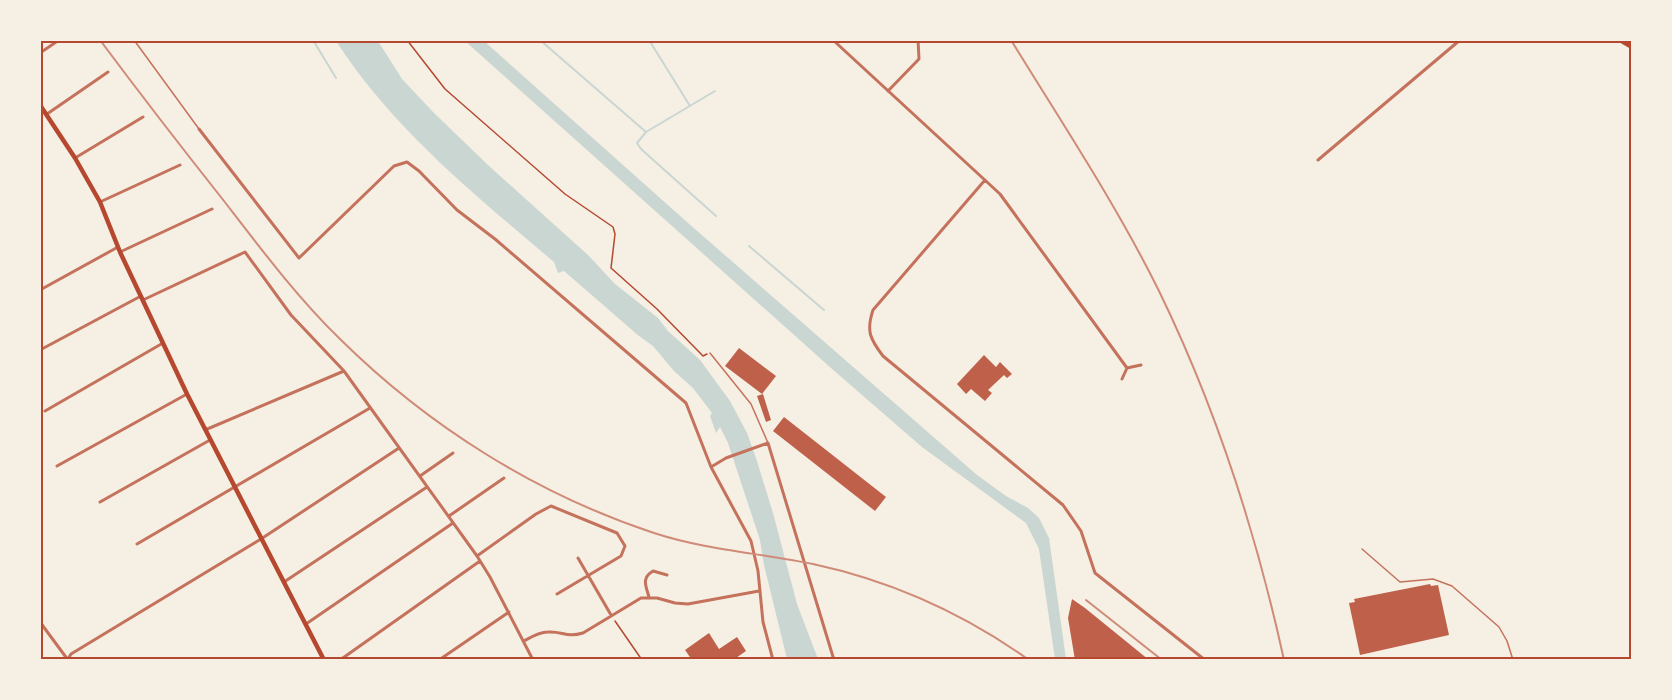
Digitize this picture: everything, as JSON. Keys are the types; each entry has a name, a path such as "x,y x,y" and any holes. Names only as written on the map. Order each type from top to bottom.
{"main road":[{"path":"1620,40 1632,47"},
{"path":"40,105 75,158 100,202 119,250 187,394 324,660"}],"street":[{"path":"40,53 59,40"},
{"path":"833,40 1000,194 1127,368"},
{"path":"888,91 919,59 918,40"},
{"path":"1318,160 1460,40"},
{"path":"47,114 108,72"},
{"path":"75,158 143,117"},
{"path":"199,129 300,258 394,166 407,162 457,210 495,239 686,403 711,467 748,534 757,564 763,622 773,660"},
{"path":"100,202 180,165"},
{"path":"985,180 873,310 869,323 871,340 883,356 1063,505 1081,531 1095,573 1205,660"},
{"path":"40,290 119,250 212,209"},
{"path":"40,350 142,298 245,252 291,315 344,371 477,556 533,660"},
{"path":"45,411 163,343"},
{"path":"1127,368 1141,365"},
{"path":"1122,379 1127,368"},
{"path":"205,430 344,371"},
{"path":"57,466 187,394"},
{"path":"137,544 370,408"},
{"path":"100,502 210,440"},
{"path":"711,467 726,458 768,443 834,660"},
{"path":"40,622 63,656 68,659 71,654 261,539 399,448"},
{"path":"420,476 453,453"},
{"path":"448,516 504,478"},
{"path":"284,582 427,487"},
{"path":"477,556 551,506 617,533 625,546 621,556 557,594"},
{"path":"305,625 453,523"},
{"path":"578,558 611,615"},
{"path":"340,660 480,561"},
{"path":"649,597 646,575 653,571 666,575"},
{"path":"524,641 541,633 551,632 573,636 583,633 641,598 649,597 688,604 759,591"},
{"path":"439,660 509,612"}],"lane":[{"path":"134,40 199,129"},
{"path":"710,353 751,404 768,443"},
{"path":"1362,549 1400,582 1438,579 1452,586 1493,620 1504,634 1513,660"}],"path":[{"path":"407,40 445,89 565,194 613,227 615,234 611,268 657,309 703,356 710,353"},
{"path":"611,615 642,660"}],"shaded area":[{"path":"336,41 378,41 402,79 434,113 589,256 615,284 658,318 668,331 700,360 730,401 747,433 773,513 797,604 818,659 787,659 760,540 728,443 720,427 716,433 710,416 712,413 693,388 674,371 653,346 564,271 558,273 554,262 465,186 409,132 358,73"},
{"path":"465,41 484,41 688,223 977,475 1006,496 1028,508 1039,518 1049,538 1066,659 1055,659 1039,549 1026,523 922,447"}],"building":[{"path":"739,348 776,376 762,394 725,366"},
{"path":"984,355 996,367 1000,362 1012,374 1007,378 1004,375 988,390 992,393 985,401 971,389 966,394 957,384"},
{"path":"763,394 771,420 766,422 757,396"},
{"path":"784,417 886,497 875,511 773,431"},
{"path":"1430,584 1431,586 1438,585 1449,635 1360,655 1349,603 1355,602 1354,599"},
{"path":"1072,599 1149,660 1075,660 1068,618"},
{"path":"709,633 719,649 737,637 746,651 733,660 692,660 685,650"}],"waterway":[{"path":"313,40 336,78"},
{"path":"540,40 646,132"},
{"path":"649,40 690,106"},
{"path":"715,91 646,132 637,143 716,216"},
{"path":"749,246 824,310"}],"railway":[{"path":"100,40 294,290 374,371 447,428 526,477 610,517 674,539 813,564 899,589 952,613 1029,660"},
{"path":"1011,40 1125,227 1180,335 1232,471 1261,565 1284,660"},
{"path":"1086,600 1162,660"}]}
